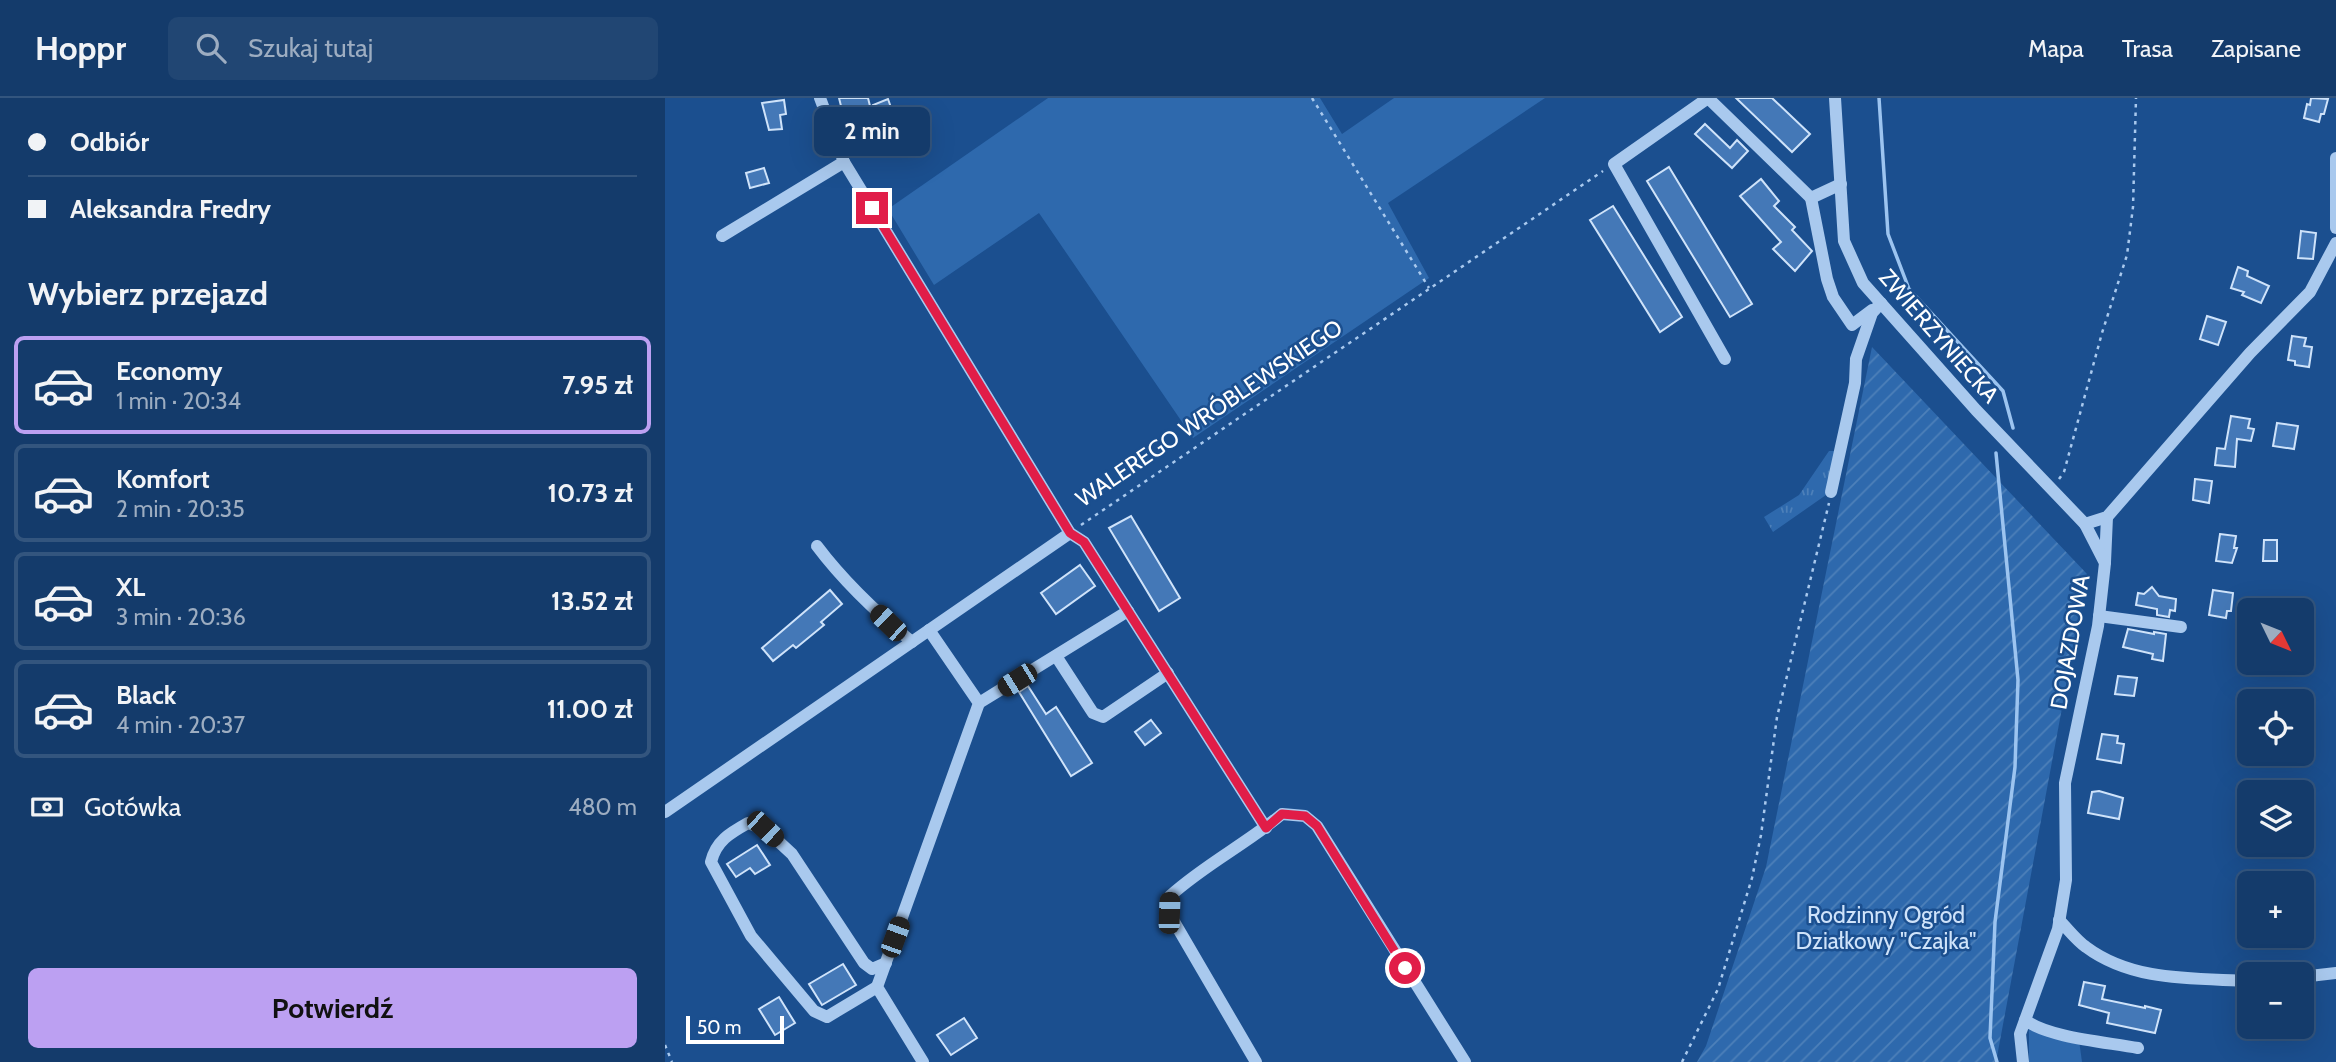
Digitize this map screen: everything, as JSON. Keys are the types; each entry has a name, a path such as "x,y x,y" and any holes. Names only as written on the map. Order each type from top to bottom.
{"street":[{"path":"820,98 844,162 1070,533 1084,542 1266,828"},
{"path":"1725,359 1614,164 1708,98 1811,198 1827,279 1833,297 1851,325 1881,303"},
{"name":"ZWIERZYNIECKA","path":"1835,98 1844,241 1863,284 1976,410 2085,524"},
{"path":"2336,158 2336,228"},
{"path":"722,236 844,162"},
{"path":"1811,198 1841,184"},
{"path":"2085,524 2107,517 2250,353 2310,292 2336,243"},
{"path":"1832,492 1854,383 1856,359 1873,313 1881,303"},
{"path":"2105,563 2107,517"},
{"name":"DOJAZDOWA","path":"2023,1062 2020,1034 2060,920 2066,880 2065,783 2099,616 2105,563 2085,524"},
{"name":"WALEREGO WRÓBLEWSKIEGO","path":"665,812 1070,533"},
{"path":"817,546 837,573 888,623 912,642"},
{"path":"886,963 872,969 864,962 792,854 765,829 748,822 729,834 715,848 711,862 751,936 814,1011 827,1017 877,987 886,963 979,703 1128,611"},
{"path":"2099,616 2181,627"},
{"path":"929,630 979,703"},
{"path":"1056,656 1093,713 1103,717 1168,673"},
{"path":"1256,1062 1184,942 1169,913 1170,896 1189,879 1266,828 1282,814 1305,816 1317,826 1465,1062"},
{"path":"2060,920 2083,945 2103,959 2126,969 2154,975 2237,980"},
{"path":"2314,976 2336,973"},
{"path":"877,987 923,1062"},
{"path":"2025,1020 2034,1027 2049,1031 2138,1048"}],"path":[{"path":"1313,98 1429,288"},
{"path":"2051,489 2064,472 2102,333 2127,255 2133,207 2136,98"},
{"name":"WALEREGO WRÓBLEWSKIEGO","path":"1070,533 1614,164"},
{"path":"1682,1062 1718,989 1752,878 1761,835 1777,716 1832,492"},
{"path":"665,1045 673,1062"}],"green space":[{"path":"1048,98 1320,98 1342,134 1394,98 1545,98 1388,203 1429,278 1193,438 1039,213 934,285 888,209"},
{"name":"Rodzinny Ogród Działkowy \"Czajka\"","path":"1872,347 2087,574 1996,1062 1697,1062 1706,1046 1766,867"},
{"path":"1829,451 1835,451 1826,495 1773,532 1764,517 1799,495"},
{"path":"2029,1030 2079,1040 2082,1062 2029,1062"}],"building":[{"path":"839,98 868,98 871,110 843,114"},
{"path":"1736,98 1772,98 1810,134 1792,152"},
{"path":"2311,98 2328,99 2319,122 2304,118"},
{"path":"888,99 895,119 879,124 873,105"},
{"path":"784,100 786,114 780,115 782,129 769,130 762,103"},
{"path":"1705,124 1730,148 1737,140 1748,151 1732,168 1695,134"},
{"path":"1669,167 1752,304 1730,317 1647,181"},
{"path":"764,168 769,183 750,188 746,173"},
{"path":"1761,179 1779,201 1774,206 1795,227 1792,230 1812,251 1795,271 1773,249 1781,242 1740,196"},
{"path":"1613,206 1682,317 1660,332 1590,220"},
{"path":"2301,231 2316,233 2313,259 2298,258"},
{"path":"2238,267 2248,271 2247,276 2269,286 2261,303 2242,295 2244,292 2231,288"},
{"path":"2207,316 2226,322 2218,345 2200,339"},
{"path":"2292,336 2306,338 2304,346 2312,347 2309,367 2295,365 2295,361 2288,360"},
{"path":"2231,416 2250,419 2248,428 2254,429 2251,441 2237,439 2235,467 2215,465 2217,448 2225,449"},
{"path":"2277,423 2298,426 2294,449 2273,446"},
{"path":"2195,479 2212,481 2209,503 2193,500"},
{"path":"1131,516 1180,598 1159,611 1109,528"},
{"path":"2220,534 2236,536 2234,548 2237,548 2232,563 2216,561"},
{"path":"2264,540 2277,540 2277,561 2263,561"},
{"path":"1080,565 1095,586 1056,614 1041,593"},
{"path":"2152,587 2159,596 2176,599 2175,611 2170,610 2169,617 2157,615 2157,609 2136,605 2138,593 2144,594"},
{"path":"830,590 842,604 821,622 824,625 796,648 793,645 773,661 762,648"},
{"path":"2213,590 2233,593 2231,611 2227,611 2226,618 2209,615"},
{"path":"2128,629 2166,634 2163,661 2152,659 2153,654 2123,647"},
{"path":"2118,676 2137,678 2134,696 2115,694"},
{"path":"1028,686 1046,714 1056,707 1092,763 1071,776 1019,692"},
{"path":"1151,720 1161,733 1145,745 1135,732"},
{"path":"2102,734 2118,736 2117,743 2124,744 2121,763 2097,759"},
{"path":"2099,791 2123,798 2119,819 2088,813 2092,792"},
{"path":"757,845 770,865 755,874 750,868 736,877 727,864"},
{"path":"843,964 856,985 822,1005 809,984"},
{"path":"2084,982 2105,986 2102,999 2161,1010 2155,1033 2107,1023 2109,1013 2079,1005"},
{"path":"779,997 795,1023 775,1035 759,1009"},
{"path":"964,1018 977,1038 951,1055 937,1035"}],"waterway":[{"path":"1879,98 1888,234 1909,289 2003,391 2013,428"},
{"path":"1996,453 2018,680 2015,767 1995,922 1990,1038 1997,1062"}],"route":[{"path":"872,208 1070,533 1084,542 1266,828 1282,814 1305,816 1317,826 1405,968"}]}
